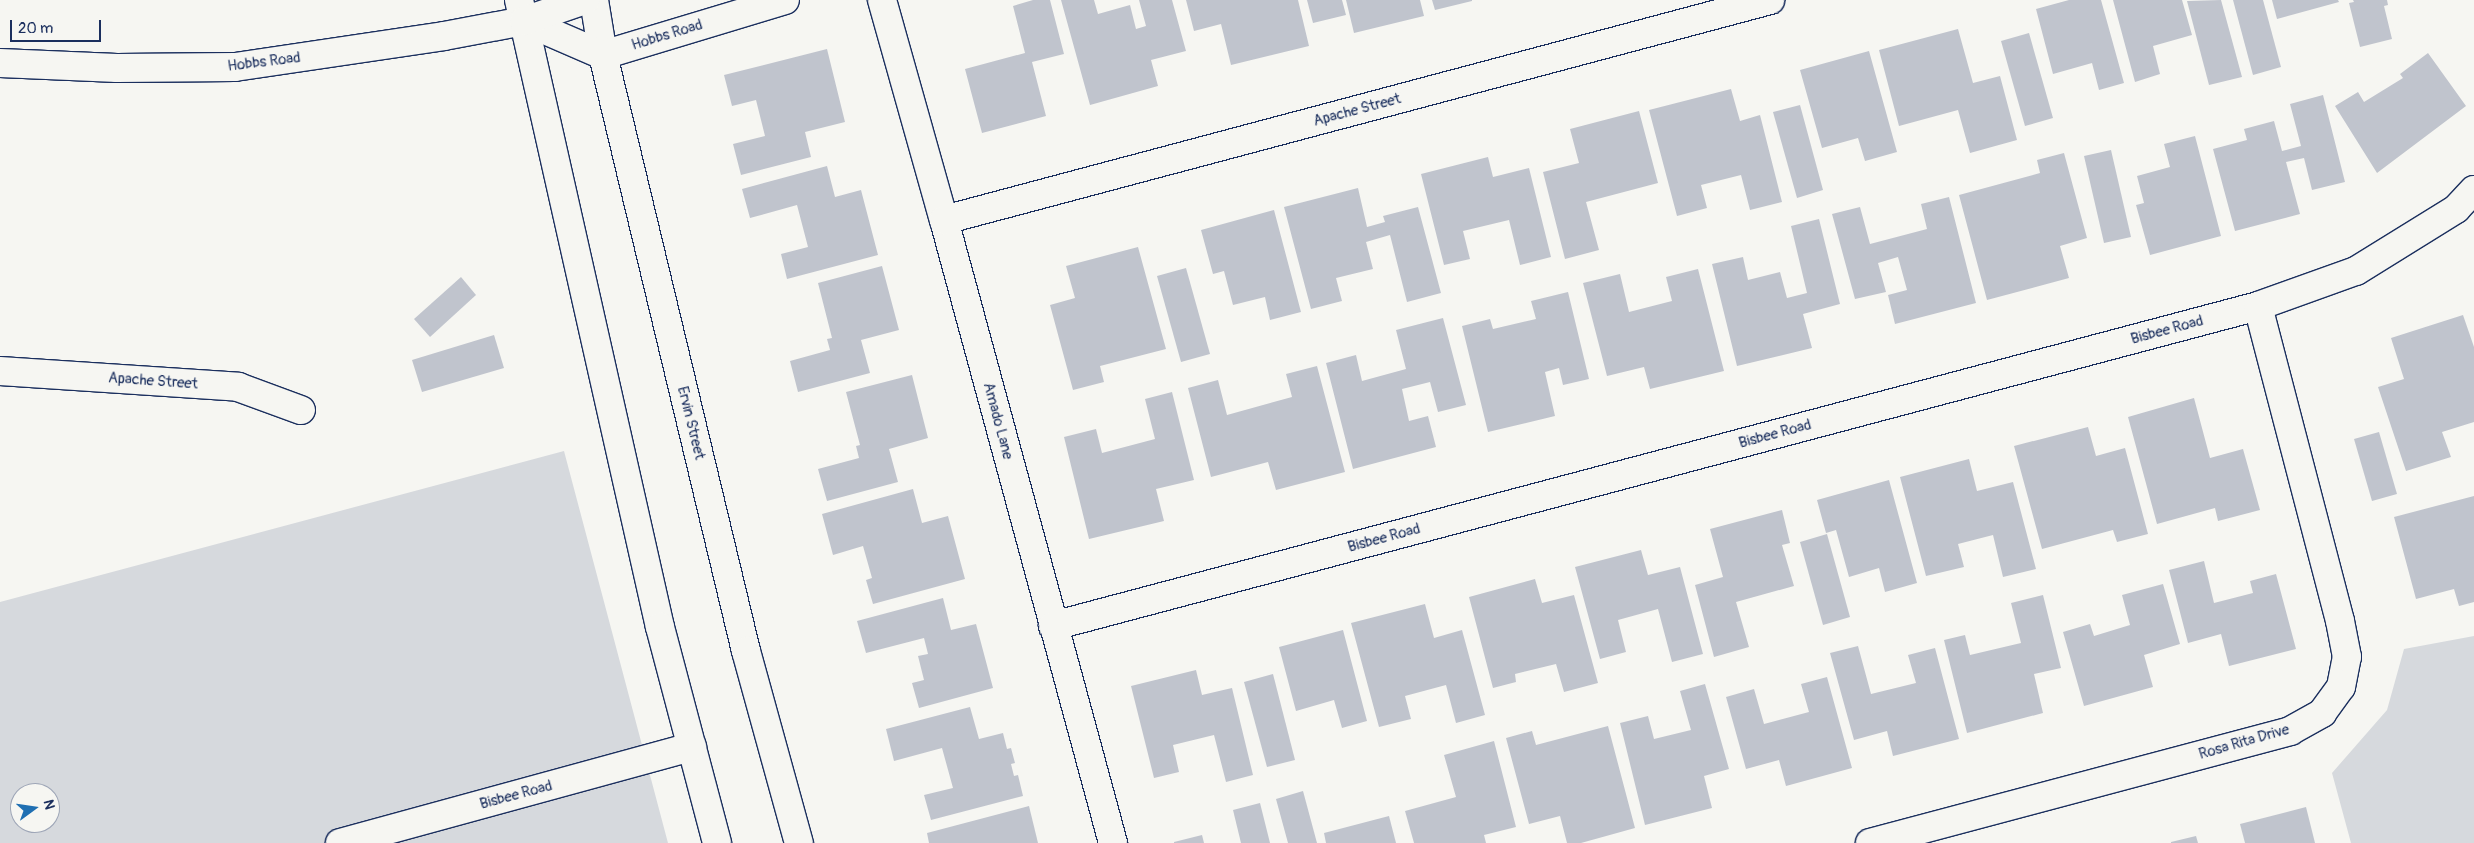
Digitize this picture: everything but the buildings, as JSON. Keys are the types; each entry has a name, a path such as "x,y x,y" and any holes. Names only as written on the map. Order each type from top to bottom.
{"street":[{"name":"Hobbs Road","path":"0,63 117,68 235,67 444,36 522,10 585,0"},
{"name":"Ervin Street","path":"594,0 602,55 746,651 799,843"},
{"name":"Hobbs Road","path":"602,55 784,0"},
{"name":"Amado Lane","path":"882,0 944,220 1113,843"},
{"name":"Apache Street","path":"944,220 1770,0"},
{"path":"522,10 602,55"},
{"path":"522,10 660,627 718,843"},
{"name":"Bisbee Road","path":"1053,626 2258,306 2356,271 2456,209 2474,190"},
{"name":"Rosa Rita Drive","path":"1870,843 2290,731 2322,713 2341,687 2347,657 2340,621 2258,306"},
{"name":"Apache Street","path":"0,371 238,386 301,410"},
{"name":"Bisbee Road","path":"340,843 692,747"}],"shaded area":[{"path":"564,451 668,843 0,843 0,602"},
{"path":"2474,636 2474,843 2351,843 2332,773 2387,710 2404,649"}]}
